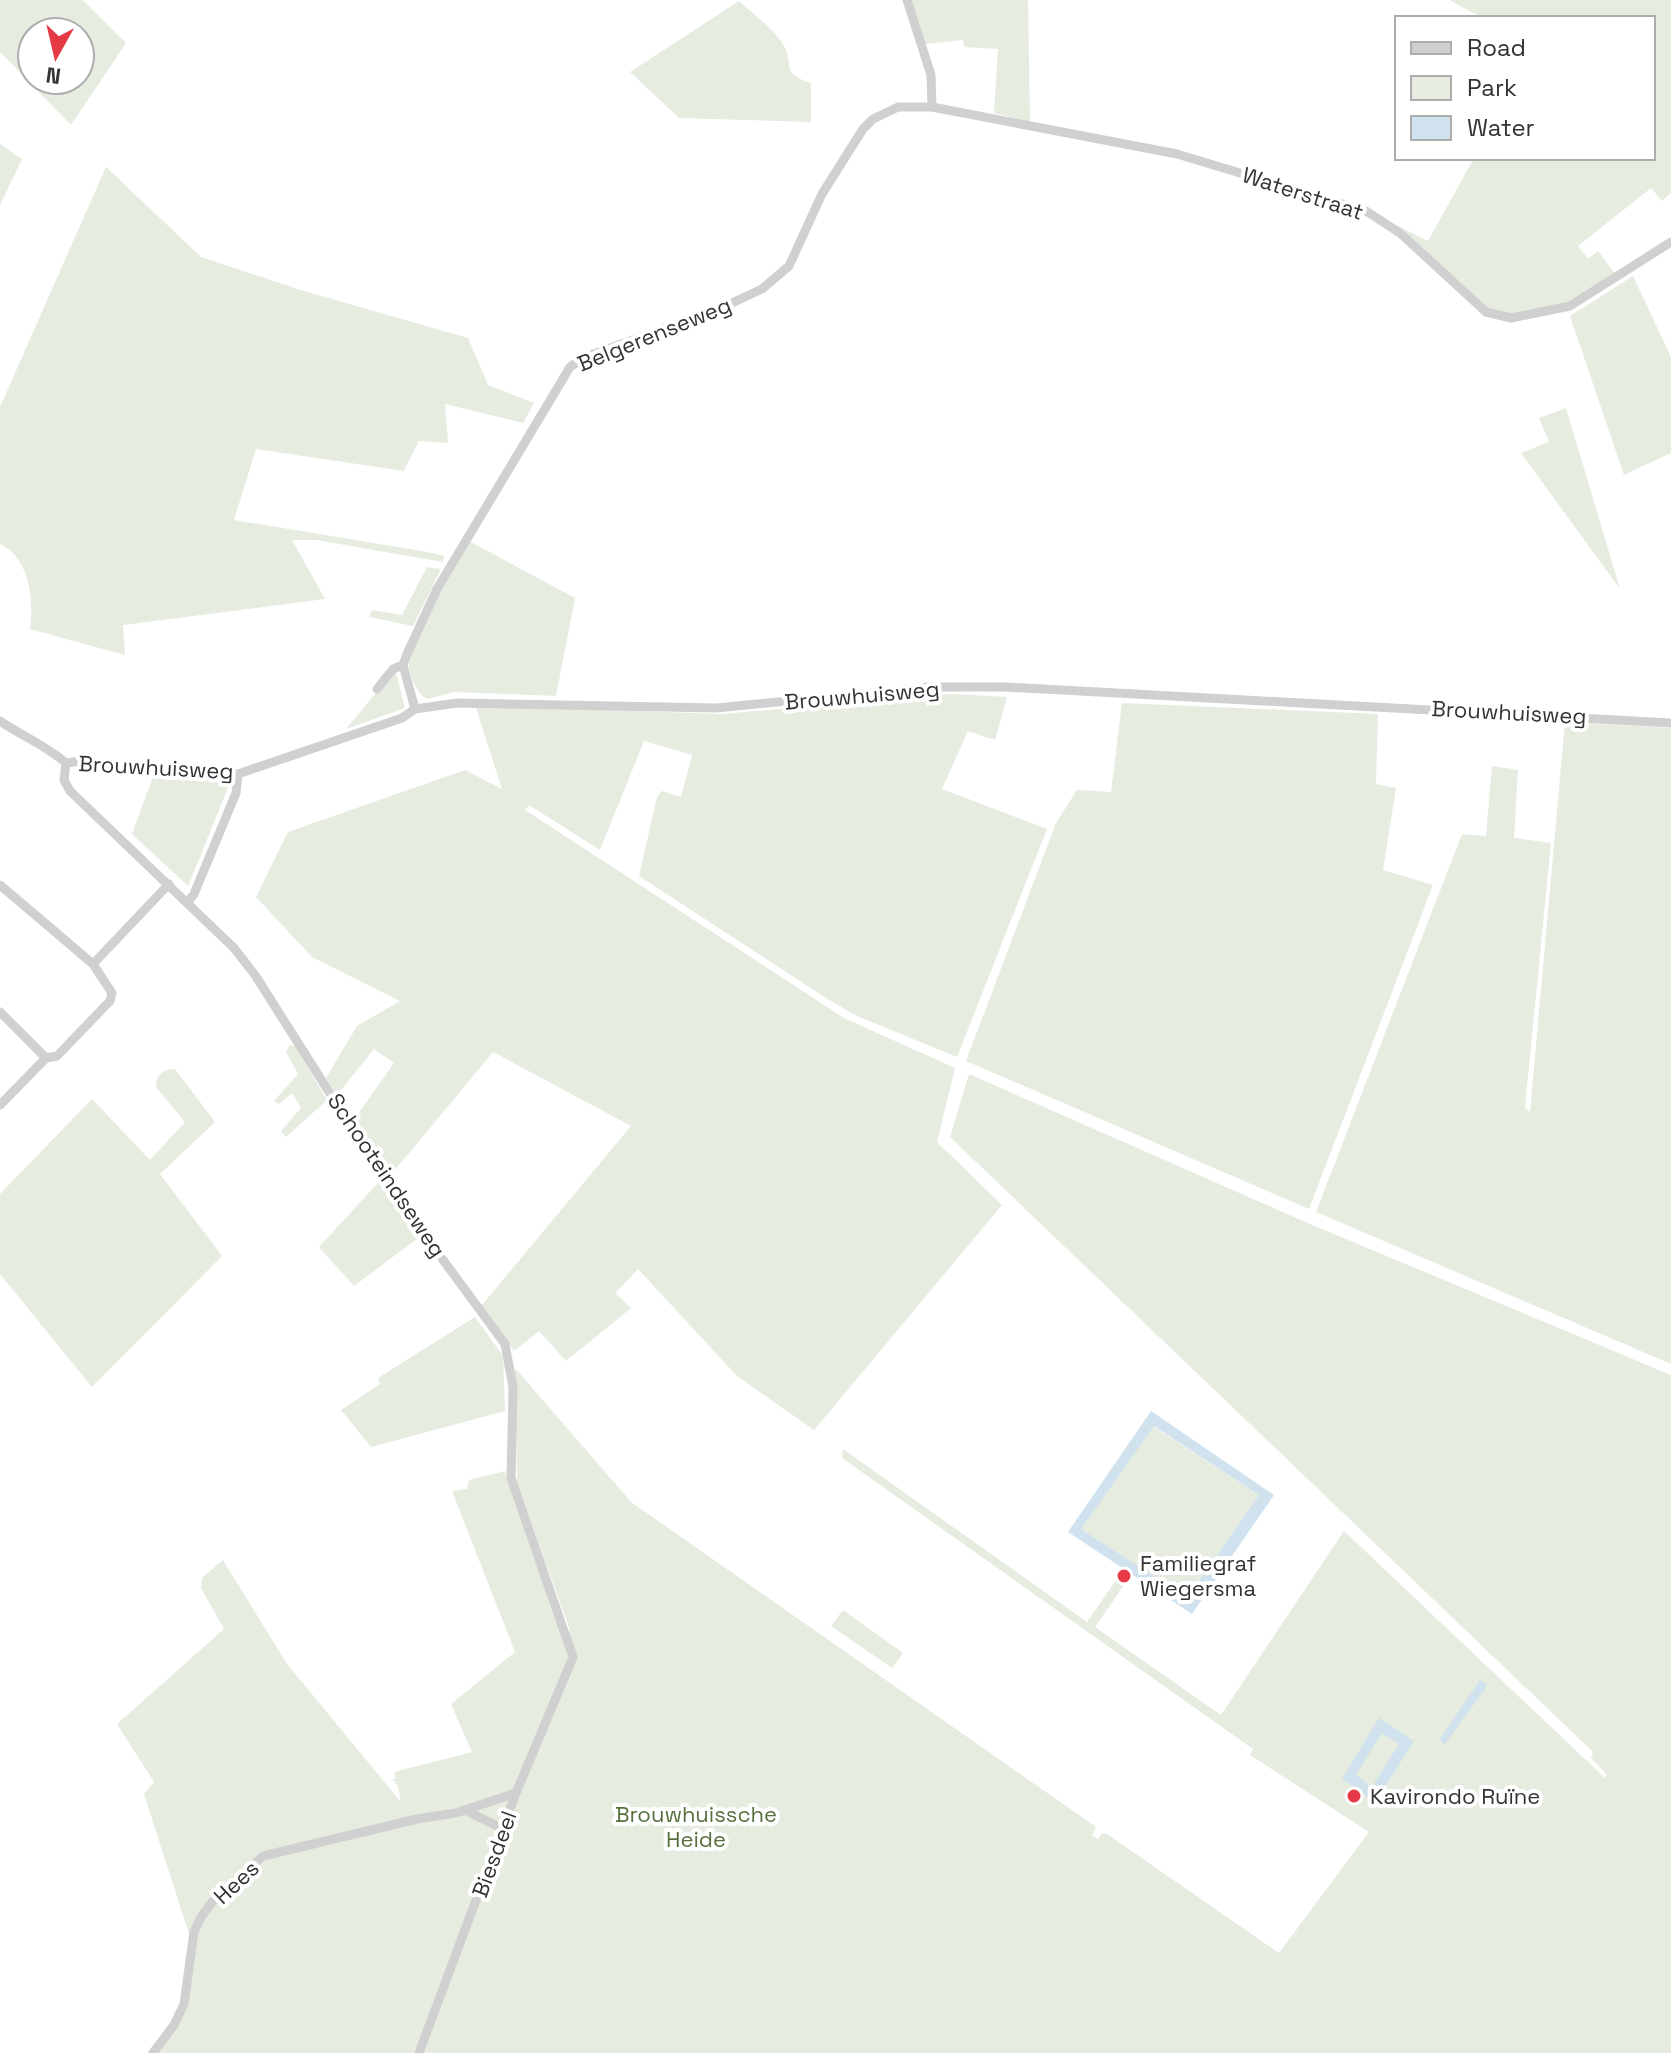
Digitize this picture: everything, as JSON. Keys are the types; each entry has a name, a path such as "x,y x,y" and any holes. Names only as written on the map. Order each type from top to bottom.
{"street":[{"path":"907,0 931,75 932,107"},
{"name":"Belgerenseweg","path":"377,689 393,669 403,665 437,589 570,367 585,357 719,309 762,289 789,266 822,194 863,129 873,119 898,107 932,107"},
{"name":"Waterstraat","path":"932,107 1177,154 1366,211 1400,233 1486,312 1511,318 1570,306 1671,242"},
{"path":"403,665 415,709"},
{"name":"Brouwhuisweg","path":"66,763 81,761 238,774 390,722 415,709 483,701 716,708 929,687 1005,687 1671,723"},
{"path":"0,721 66,763"},
{"name":"Schooteindseweg","path":"66,763 64,780 70,791 169,884 255,975 390,1188 505,1344 513,1387 511,1478 573,1657"},
{"path":"187,903 236,793 238,774"},
{"path":"93,964 169,884"},
{"path":"0,885 93,964 112,993 110,1001 57,1056 46,1058 0,1105"},
{"path":"0,1012 46,1058"},
{"name":"Biesdeel","path":"419,2053 516,1793 573,1657"},
{"name":"Hees","path":"153,2053 174,2025 184,2004 194,1932 201,1917 213,1901 263,1856 465,1810 516,1793"},
{"path":"465,1810 503,1829"}],"green space":[{"path":"0,0 83,0 126,43 96,88 96,16 16,16 16,68 0,52"},
{"path":"909,0 1028,0 1030,122 994,113 998,49 964,47 963,40 925,44"},
{"path":"1449,0 1671,0 1671,193 1662,201 1651,188 1578,246 1588,259 1598,251 1616,275 1556,307 1521,315 1504,314 1480,303 1398,226 1428,241 1473,160 1655,160 1655,16 1479,16"},
{"path":"739,1 780,40 787,52 791,72 811,83 811,122 679,118 630,72"},
{"path":"43,96 90,96 71,125"},
{"path":"0,144 22,159 0,205"},
{"path":"106,167 201,257 304,291 468,338 488,385 534,403 523,423 445,404 448,443 419,441 404,471 256,449 234,520 427,552 444,556 443,562 316,540 292,540 325,599 123,625 125,655 30,629 28,581 18,559 0,544 0,407"},
{"path":"1633,276 1671,357 1671,453 1624,475 1570,316"},
{"path":"1566,408 1620,589 1521,453 1549,442 1539,418"},
{"path":"469,541 575,598 556,696 454,692 427,699 416,687 409,665 412,649 435,600"},
{"path":"427,567 441,569 413,626 369,617 372,610 402,615"},
{"path":"396,673 405,708 346,729 389,677"},
{"path":"953,694 1007,697 995,740 968,731 942,789 1047,829 957,1057 857,1016 639,876 657,797 662,791 681,797 692,755 644,741 600,850 529,805 525,810 844,1018 955,1068 937,1142 1002,1205 814,1430 737,1376 638,1269 615,1293 631,1308 566,1361 539,1331 514,1351 482,1305 631,1126 493,1052 389,1177 353,1121 394,1063 374,1049 337,1095 326,1078 357,1026 400,1001 312,957 256,897 288,832 465,770 502,789 475,705 722,714"},
{"path":"1122,703 1378,714 1376,784 1396,788 1383,870 1433,885 1309,1209 966,1061 1056,823 1077,790 1111,792"},
{"path":"1565,722 1671,728 1671,1364 1316,1212 1462,834 1486,836 1492,766 1518,770 1514,838 1551,843 1525,1107 1530,1112"},
{"path":"155,771 229,778 228,788 188,886 132,834"},
{"path":"290,1045 295,1046 327,1100 286,1137 281,1131 301,1108 292,1093 279,1104 274,1101 298,1074 286,1052"},
{"path":"175,1069 215,1122 160,1174 222,1256 92,1387 0,1274 0,1194 92,1099 150,1160 185,1122 156,1087 161,1074"},
{"name":"Brouwhuissche Heide","path":"969,1074 1310,1224 1671,1375 1671,2053 147,2053 180,2014 190,1937 144,1794 154,1782 117,1724 224,1629 201,1588 202,1578 223,1560 287,1664 401,1802 398,1787 392,1779 396,1779 394,1772 472,1752 451,1704 515,1652 452,1491 467,1489 469,1480 505,1471 564,1640 570,1630 517,1483 515,1368 631,1502 1096,1827 1092,1835 1098,1839 1102,1833 1107,1834 1279,1953 1369,1832 1250,1755 1253,1749 842,1458 843,1449 1087,1622 1123,1570 1131,1575 1095,1627 1221,1715 1344,1531 1605,1778 1607,1775 1591,1758 1593,1752 950,1137"},
{"path":"379,1182 418,1238 354,1286 319,1247"},
{"path":"475,1317 503,1356 505,1411 371,1447 341,1410 380,1384 378,1378"},
{"path":"1153,1426 1259,1495 1187,1599 1081,1529"},
{"path":"843,1610 903,1653 892,1668 831,1626"}],"water":[{"path":"1151,1411 1274,1495 1192,1614 1068,1532","holes":["1154,1426 1259,1495 1187,1598 1081,1529"]},
{"path":"1480,1680 1487,1684 1485,1689 1444,1745 1440,1739"},
{"path":"1379,1718 1414,1741 1375,1802 1342,1779","holes":["1382,1733 1399,1744 1372,1787 1356,1775"]}],"place":[{"name":"Familiegraf Wiegersma","path":"1124,1576"},
{"name":"Kavirondo Ruïne","path":"1354,1796"}]}
